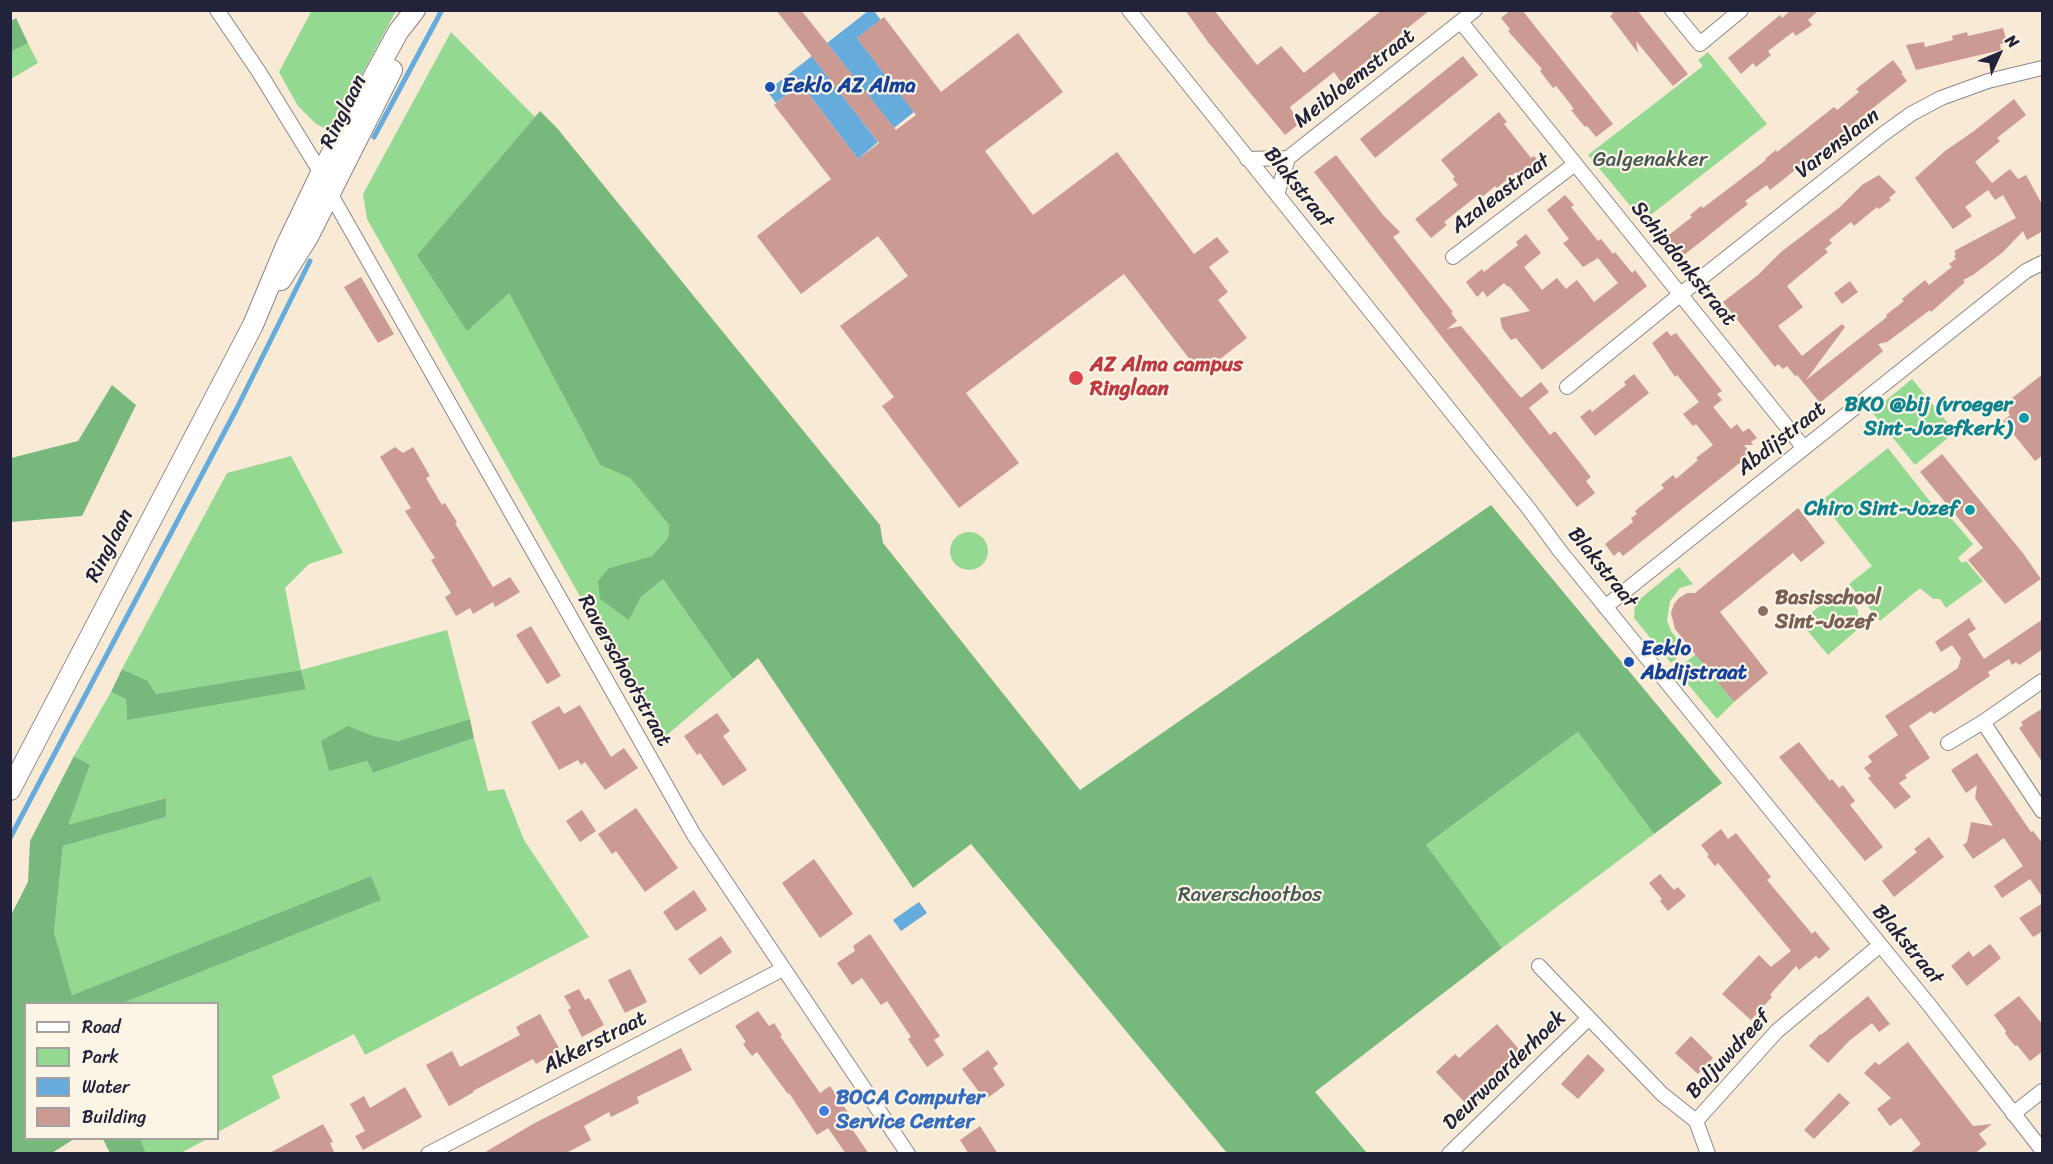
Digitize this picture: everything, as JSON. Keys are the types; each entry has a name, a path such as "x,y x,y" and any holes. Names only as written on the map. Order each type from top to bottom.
{"main road":[{"name":"Ringlaan","path":"10,790 252,325 321,173 398,32 416,10"},
{"name":"Ringlaan","path":"252,325 308,237 408,37 416,10"}],"street":[{"path":"218,10 321,173"},
{"name":"Blakstraat","path":"1129,10 1530,509 1560,551 1930,1006 2043,1150"},
{"name":"Meibloemstraat","path":"1277,195 1288,158 1475,10"},
{"path":"1672,10 1700,44 1742,10"},
{"name":"Schipdonkstraat","path":"1461,22 1804,448"},
{"name":"Varenslaan","path":"1567,387 1681,294 1911,114 1941,98 1988,81 2043,68"},
{"name":"Meibloemstraat","path":"1247,159 1288,158"},
{"name":"Azaleastraat","path":"1453,257 1575,164"},
{"name":"Raverschootstraat","path":"330,193 694,835 908,1154"},
{"name":"Abdijstraat","path":"1605,607 2026,271 2043,263"},
{"path":"1948,743 2043,681"},
{"path":"1983,722 2043,811"},
{"name":"Baljuwdreef","path":"1539,966 1662,1094 1696,1121 1777,1031 1880,946"},
{"name":"Akkerstraat","path":"428,1154 450,1148 783,969"},
{"name":"Deurwaarderhoek","path":"1449,1154 1589,1018"},
{"path":"2013,1114 2043,1091"},
{"path":"1696,1121 1708,1154"}],"green space":[{"path":"312,10 396,11 331,132 315,123 298,106 279,72"},
{"path":"16,18 28,43 11,52 11,21"},
{"path":"451,32 535,117 417,255 509,293 600,465 630,478 669,525 668,538 652,556 609,568 629,620 641,597 663,579 733,679 661,740 367,219 363,194"},
{"path":"28,43 38,63 11,79 11,52"},
{"name":"Galgenakker","path":"1708,52 1767,124 1643,221 1588,155 1703,66 1698,60"},
{"name":"Raverschootbos","path":"540,111 557,128 880,525 883,543 1080,790 1491,505 1722,783 1654,834 1578,732 1426,845 1502,948 1315,1092 1367,1153 1227,1153 971,844 913,888 758,658 733,679 663,579 641,597 629,620 600,599 598,581 609,568 652,556 668,538 669,525 630,478 600,465 509,293 467,331 417,255"},
{"path":"1912,379 1955,432 1915,465 1872,412"},
{"path":"112,385 136,405 82,516 11,522 11,458 78,441"},
{"path":"1888,448 1936,509 1941,506 1973,544 1958,558 1962,563 1966,561 1983,581 1946,608 1940,599 1933,599 1920,588 1880,621 1849,584 1872,566 1821,501"},
{"path":"291,456 343,553 309,564 285,588 301,670 156,694 148,681 122,669 227,473"},
{"path":"969,532 982,538 988,551 982,564 969,570 956,564 950,551 956,538"},
{"path":"1679,567 1693,584 1680,588 1670,601 1667,621 1671,631 1686,650 1671,663 1634,618 1635,603"},
{"path":"1840,590 1858,610 1857,630 1828,655 1800,622"},
{"path":"447,630 470,719 398,741 373,736 329,770 367,761 373,773 474,738 488,791 504,789 524,840 589,937 365,1055 354,1034 272,1076 280,1098 219,1131 219,1002 125,1002 380,900 371,876 72,995 54,932 63,846 166,817 165,798 67,826 90,765 74,756 111,692 126,699 127,719 306,688 301,670"},
{"path":"1696,654 1734,702 1717,719 1676,670"},
{"path":"122,669 148,681 156,694 301,670 306,689 127,720 126,699 111,692"},
{"path":"470,719 474,738 373,773 367,761 329,771 321,741 348,726 373,736 398,741"},
{"path":"1578,732 1654,834 1502,948 1425,846"},
{"path":"74,756 90,765 68,825 166,798 166,817 63,846 54,932 72,995 371,876 381,900 126,1002 24,1002 24,1140 72,1140 52,1153 11,1153 11,915 28,882 30,841"},
{"path":"104,1140 140,1140 146,1153 110,1153"},
{"path":"140,1140 205,1140 179,1154 146,1153"}],"water":[{"path":"868,11 874,11 881,20 857,38 914,112 894,128 827,43"},
{"path":"812,56 878,142 858,159 801,84 776,103 767,91"},
{"path":"919,902 927,913 901,931 893,920"}],"building":[{"path":"776,10 801,10 896,130 916,115 857,38 884,17 941,92 1018,33 1063,92 985,151 1033,215 1117,152 1194,254 1217,237 1229,252 1209,267 1228,292 1218,300 1247,338 1201,374 1124,274 966,393 1019,463 959,508 882,406 894,397 840,326 908,276 878,236 801,294 757,236 831,179 774,105 801,84 858,159 879,143"},
{"path":"1185,10 1214,10 1257,65 1281,46 1304,73 1382,10 1430,10 1341,82 1334,72 1290,107 1299,124 1285,135 1208,42"},
{"path":"1511,10 1522,10 1613,124 1596,137 1587,126 1585,127 1571,110 1574,109 1565,97 1556,86 1553,88 1540,71 1542,69 1508,31 1510,29 1501,18"},
{"path":"1611,10 1637,10 1688,74 1673,86 1636,41 1638,53 1610,16 1613,14"},
{"path":"1791,10 1819,10 1808,20 1812,25 1796,36 1793,32 1768,51 1771,55 1756,67 1753,63 1741,74 1728,58 1780,15 1782,18"},
{"path":"2003,28 2007,43 2000,44 2001,50 1916,70 1906,45 1924,42 1925,47 1953,40 1952,36 1967,32 1968,36"},
{"path":"1463,56 1478,75 1375,158 1360,139"},
{"path":"1893,60 1907,81 1770,190 1767,185 1745,201 1748,204 1684,255 1675,258 1661,241 1692,217 1690,215 1701,206 1703,208 1776,150 1777,152 1834,107 1837,110 1859,92 1856,89"},
{"path":"2014,99 2026,115 1997,138 2000,141 1975,162 1992,183 2010,169 2018,179 2026,175 2043,206 2043,231 2027,240 2023,231 2003,252 1963,280 1965,282 1931,312 1930,310 1887,342 1878,344 1883,351 1820,403 1787,366 1783,369 1778,364 1775,367 1723,302 1758,275 1781,252 1840,207 1862,185 1879,175 1896,192 1889,198 1891,200 1879,209 1877,207 1854,226 1851,222 1829,240 1832,243 1825,249 1828,252 1787,286 1803,307 1778,326 1802,356 1842,324 1845,327 1806,380 1887,317 1886,315 1904,301 1902,299 1925,280 1929,285 1952,267 1949,264 1956,259 1954,251 2016,218 2003,195 1995,200 1988,190 1965,207 1972,216 1953,229 1915,178 1945,151"},
{"path":"1499,112 1507,122 1504,124 1531,158 1534,156 1542,166 1524,181 1516,172 1481,198 1478,195 1444,222 1447,225 1431,238 1415,219 1458,185 1453,179 1455,177 1441,160"},
{"path":"1336,155 1383,215 1400,232 1393,237 1453,312 1451,313 1457,321 1447,329 1461,326 1521,398 1541,382 1549,392 1529,408 1550,435 1555,431 1591,477 1586,481 1595,493 1577,507 1314,172"},
{"path":"1565,195 1574,205 1571,207 1598,241 1601,239 1613,254 1615,252 1632,273 1635,270 1647,286 1542,370 1516,338 1511,340 1502,328 1500,318 1530,311 1509,286 1504,283 1487,297 1483,291 1477,297 1466,282 1482,269 1484,272 1518,245 1516,242 1526,234 1541,253 1524,267 1542,290 1557,278 1566,289 1577,280 1594,302 1618,283 1598,258 1583,267 1563,243 1569,239 1547,210"},
{"path":"361,277 394,334 378,343 344,287"},
{"path":"1850,281 1858,292 1842,304 1834,293"},
{"path":"1667,331 1671,336 1676,333 1722,391 1717,394 1722,400 1713,407 1731,429 1737,424 1743,432 1749,428 1757,438 1751,442 1753,445 1744,445 1751,454 1623,556 1619,551 1614,556 1605,544 1633,522 1631,518 1637,514 1635,511 1664,488 1661,485 1673,475 1676,479 1698,460 1696,458 1713,445 1696,424 1693,426 1683,414 1699,402 1677,375 1675,377 1652,343"},
{"path":"1634,374 1649,393 1595,436 1580,417 1590,409 1592,412 1626,385 1624,382"},
{"name":"BKO @bij (vroeger Sint-Jozefkerk)","path":"2043,374 2043,455 2035,461 2003,421 2010,415 2003,405"},
{"path":"395,447 403,453 413,447 430,476 426,478 442,505 445,503 457,522 455,523 493,587 510,577 520,592 495,607 493,602 473,614 470,608 456,616 445,597 451,593 431,560 435,558 405,511 411,508 380,457"},
{"name":"Chiro Sint-Jozef","path":"1942,454 2022,552 2041,579 2005,604 1968,560 1983,548 1920,472"},
{"path":"1798,508 1825,543 1801,562 1793,553 1720,612 1768,673 1734,702 1675,629 1671,613 1679,598 1687,593 1695,593"},
{"path":"1969,618 1976,629 1968,634 1984,659 2043,619 2043,649 2019,665 2016,662 2012,665 2009,659 1988,672 1990,676 1934,714 1931,711 1909,726 1930,758 1905,775 1907,778 1899,783 1911,797 1895,809 1868,778 1871,776 1864,768 1872,762 1868,756 1898,735 1885,716 1958,668 1961,658 1952,645 1941,652 1935,642"},
{"path":"531,626 561,676 547,684 516,635"},
{"path":"580,705 611,757 624,748 638,768 605,790 585,762 581,765 578,760 559,770 531,722 559,706 564,714"},
{"path":"2043,708 2043,763 2019,728 2023,725 2021,722"},
{"path":"717,713 730,731 723,736 747,770 723,786 700,753 697,755 684,736"},
{"path":"1799,742 1830,781 1832,779 1839,788 1843,785 1855,801 1850,805 1883,847 1865,861 1779,757"},
{"path":"1977,753 2031,832 2033,831 2043,844 2043,898 2030,879 2002,898 1994,886 2023,866 2004,838 1973,859 1963,845 1967,842 1971,822 1993,826 1975,798 1977,785 1966,793 1951,770"},
{"path":"636,808 678,868 645,892 616,851 612,854 598,834"},
{"path":"582,810 596,831 580,842 566,821"},
{"path":"1721,829 1728,839 1736,833 1771,877 1767,880 1812,934 1815,931 1830,949 1819,959 1816,956 1799,970 1796,966 1751,1020 1722,994 1759,955 1771,967 1791,951 1718,863 1715,866 1707,856 1709,855 1701,845"},
{"path":"1929,837 1944,857 1894,897 1882,881 1917,852 1914,849"},
{"path":"814,859 853,914 820,938 782,883"},
{"path":"1660,874 1674,890 1678,887 1686,896 1668,911 1649,883"},
{"path":"694,890 707,910 676,931 663,912"},
{"path":"2043,903 2043,931 2033,937 2019,918"},
{"path":"870,934 940,1036 934,1040 944,1055 927,1067 908,1039 911,1037 887,1001 881,1005 862,978 852,985 837,963 855,951 853,946"},
{"path":"721,936 732,952 700,975 688,959"},
{"path":"1990,944 2001,958 1967,986 1951,966 1969,951 1973,957"},
{"path":"630,969 647,1002 625,1013 608,980"},
{"path":"579,989 585,1000 589,998 604,1025 582,1037 568,1010 571,1008 564,996"},
{"path":"1868,996 1890,1024 1879,1032 1872,1023 1849,1041 1828,1063 1809,1046 1820,1034"},
{"path":"2019,996 2043,1025 2043,1051 2030,1061 2010,1040 1994,1015"},
{"path":"758,1011 769,1026 774,1023 782,1035 780,1036 820,1093 830,1086 849,1114 844,1117 869,1154 846,1154 828,1128 817,1135 789,1093 757,1052 752,1056 743,1044 746,1042 735,1026"},
{"path":"540,1014 560,1050 536,1064 533,1059 449,1106 426,1065 452,1051 460,1067 520,1035 516,1027"},
{"path":"1497,1024 1524,1055 1510,1067 1507,1063 1483,1083 1490,1090 1470,1108 1436,1072 1455,1054 1459,1058"},
{"path":"1691,1036 1713,1058 1698,1074 1675,1053"},
{"path":"1908,1042 1973,1126 1992,1124 1979,1134 1987,1144 1974,1154 1909,1154 1921,1144 1901,1118 1890,1126 1877,1109 1891,1098 1864,1073 1875,1062 1879,1065"},
{"path":"681,1048 692,1070 637,1097 639,1103 611,1117 609,1112 584,1126 591,1140 564,1154 482,1154 533,1124"},
{"path":"988,1050 998,1064 993,1068 1005,1085 985,1100 962,1069"},
{"path":"1588,1054 1605,1070 1578,1099 1561,1084"},
{"path":"405,1087 422,1117 363,1150 355,1136 365,1131 350,1104 364,1096 370,1108"},
{"path":"1839,1093 1850,1103 1814,1139 1804,1130"},
{"path":"323,1124 333,1142 330,1143 335,1154 268,1154"},
{"path":"980,1126 998,1154 969,1154 960,1140"}],"waterway":[{"path":"374,137 442,10"},
{"path":"10,838 236,410 310,261"}],"place":[{"name":"Eeklo AZ Alma","path":"770,87"},
{"name":"AZ Alma campus Ringlaan","path":"1076,378"},
{"name":"BKO @bij (vroeger Sint-Jozefkerk)","path":"2024,418"},
{"name":"Chiro Sint-Jozef","path":"1970,510"},
{"name":"Basisschool Sint-Jozef","path":"1763,611"},
{"name":"Eeklo Abdijstraat","path":"1629,662"},
{"name":"BOCA Computer Service Center","path":"824,1111"}]}
